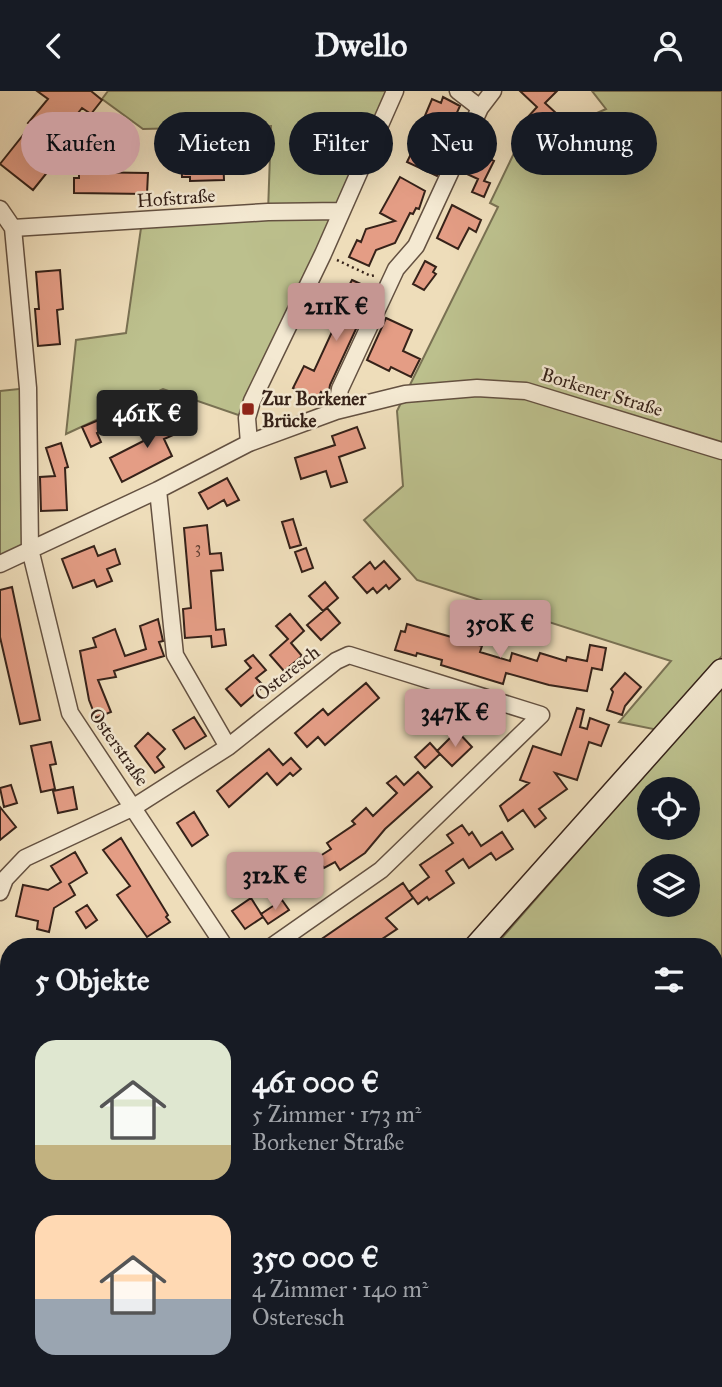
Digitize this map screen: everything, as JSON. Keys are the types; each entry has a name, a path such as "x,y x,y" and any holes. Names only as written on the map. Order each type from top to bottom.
{"street":[{"path":"249,443 247,418 252,401 323,254 396,91"},
{"path":"336,411 340,389 396,269 416,247 487,96 458,91"},
{"path":"0,209 13,228 29,388 30,549"},
{"name":"Hofstraße","path":"13,228 268,212 341,211"},
{"name":"Borkener Straße","path":"0,564 158,490 249,443 336,411 405,394 477,389 526,391 722,451"},
{"path":"158,490 175,656 228,747"},
{"name":"Osterstraße","path":"30,549 70,713 219,938"},
{"name":"Osteresch","path":"0,892 5,879 25,858 134,807 228,747 336,661 349,655 541,715 381,870 284,938"},
{"path":"484,938 722,671"}],"path":[{"path":"323,254 371,276 396,269"}],"green space":[{"path":"108,91 395,91 385,112 289,112 289,175 357,175 247,418 163,389 66,434 76,340 126,333 142,221 268,212 269,175 275,175 275,112 154,112 154,129 143,129 140,127 140,112 120,112 102,99"},
{"path":"592,91 722,91 722,656 658,730 619,722 671,661 417,580 364,520 403,486 397,411 498,207 490,203 511,159 511,175 657,175 657,112 599,112 606,109"},
{"path":"28,388 30,549 0,564 0,391"},
{"path":"722,686 722,938 502,938 637,783 637,840 700,840 700,777 643,777"}],"building":[{"path":"37,91 91,91 102,100 93,112 82,108 79,112 37,112 48,99"},
{"path":"520,91 557,91 545,103 555,112 532,112 537,107"},
{"path":"443,97 460,106 457,112 427,112 432,99 441,103"},
{"path":"21,138 21,175 45,175 33,190 0,164"},
{"path":"148,173 147,194 74,193 74,178 79,178 79,175"},
{"path":"224,175 224,180 190,181 190,177 182,177"},
{"path":"469,175 487,175 484,181 490,183 484,197 472,192 478,179"},
{"path":"400,177 425,191 419,209 416,208 413,214 410,213 395,243 376,250 369,266 349,257 357,240 361,242 366,229 395,221 380,213"},
{"path":"452,205 481,220 476,232 469,228 458,249 437,238"},
{"path":"425,261 436,267 433,272 436,274 424,290 413,284"},
{"path":"60,270 63,309 57,310 60,344 38,346 36,272"},
{"path":"352,280 374,290 330,385 328,396 321,392 317,400 293,388 304,366 314,371 343,308 338,306"},
{"path":"386,318 412,330 403,351 420,359 411,377 391,367 389,371 367,360"},
{"path":"170,409 180,432 164,439 172,456 122,482 110,458 161,432 153,417"},
{"path":"113,414 118,424 97,433 101,442 91,447 82,427"},
{"path":"357,427 365,448 339,457 347,482 331,487 326,471 301,479 295,458 335,445 332,436"},
{"path":"61,443 68,467 65,468 67,510 41,511 40,477 55,476 46,448"},
{"path":"227,478 239,500 227,506 224,500 208,509 199,493"},
{"path":"293,519 301,545 290,548 282,522"},
{"path":"207,525 210,554 221,553 223,570 211,571 216,630 224,629 226,645 212,647 211,636 185,638 183,609 191,608 184,528"},
{"path":"94,546 98,556 115,549 120,564 107,569 112,581 97,587 94,580 73,588 62,559"},
{"path":"306,548 313,568 302,572 295,552"},
{"path":"384,561 400,579 389,589 386,585 377,593 373,588 367,593 353,577 370,562 375,569"},
{"path":"325,582 338,598 323,611 309,596"},
{"path":"12,587 40,720 20,724 0,637 0,590"},
{"path":"327,608 340,623 321,640 307,625"},
{"path":"290,614 304,631 291,643 302,656 284,671 270,655 288,639 276,626"},
{"path":"158,619 163,641 159,642 164,656 114,671 116,677 98,680 111,712 96,718 89,700 80,651 96,647 93,638 115,629 125,656 146,649 140,626"},
{"path":"407,624 482,646 480,652 510,661 512,653 537,661 540,653 566,661 567,657 587,661 590,645 606,648 602,670 592,668 587,691 549,685 506,673 503,684 441,665 442,660 395,650 401,631 405,632"},
{"path":"253,655 266,670 256,678 264,686 241,706 226,689 251,668 245,661"},
{"path":"625,673 641,687 625,706 622,715 607,710 613,692 611,689"},
{"path":"366,683 379,698 325,745 318,737 307,747 295,733 323,709 328,715"},
{"path":"577,708 584,710 580,727 587,729 590,718 609,725 601,746 589,742 577,780 555,773 567,789 539,809 546,818 535,827 523,810 508,821 500,806 529,783 520,780 533,746 561,755"},
{"path":"194,717 206,736 185,749 173,730"},
{"path":"457,731 472,747 452,766 437,751"},
{"path":"148,733 165,749 157,757 164,767 155,773 135,746"},
{"path":"51,742 56,764 50,765 55,789 41,792 31,746"},
{"path":"430,743 440,754 425,768 415,757"},
{"path":"269,749 283,765 291,758 301,769 293,776 290,773 277,785 267,773 229,807 217,791"},
{"path":"418,772 432,787 385,829 365,853 340,870 335,862 324,868 317,858 331,849 327,843 355,824 352,821 366,808 373,816 397,793 387,783 396,776 404,785"},
{"path":"11,785 17,803 4,807 0,788"},
{"path":"73,787 77,809 58,813 53,791"},
{"path":"0,807 16,827 0,840"},
{"path":"194,812 208,835 192,846 177,823"},
{"path":"462,825 469,835 472,832 481,846 502,832 513,849 496,860 491,853 469,868 463,859 446,871 454,883 418,904 409,892 429,877 420,865 453,843 447,835"},
{"path":"121,838 170,922 147,937 117,895 130,886 103,850"},
{"path":"75,852 87,873 69,884 75,895 54,908 49,932 37,929 38,921 16,916 23,885 48,890 61,882 51,866"},
{"path":"403,883 413,898 386,918 397,929 384,938 323,938"},
{"path":"251,898 263,917 245,929 232,911"},
{"path":"282,900 289,910 268,924 261,914"},
{"path":"87,905 97,920 86,928 76,912"}],"place":[{"name":"Zur Borkener Brücke","path":"248,409"}]}
